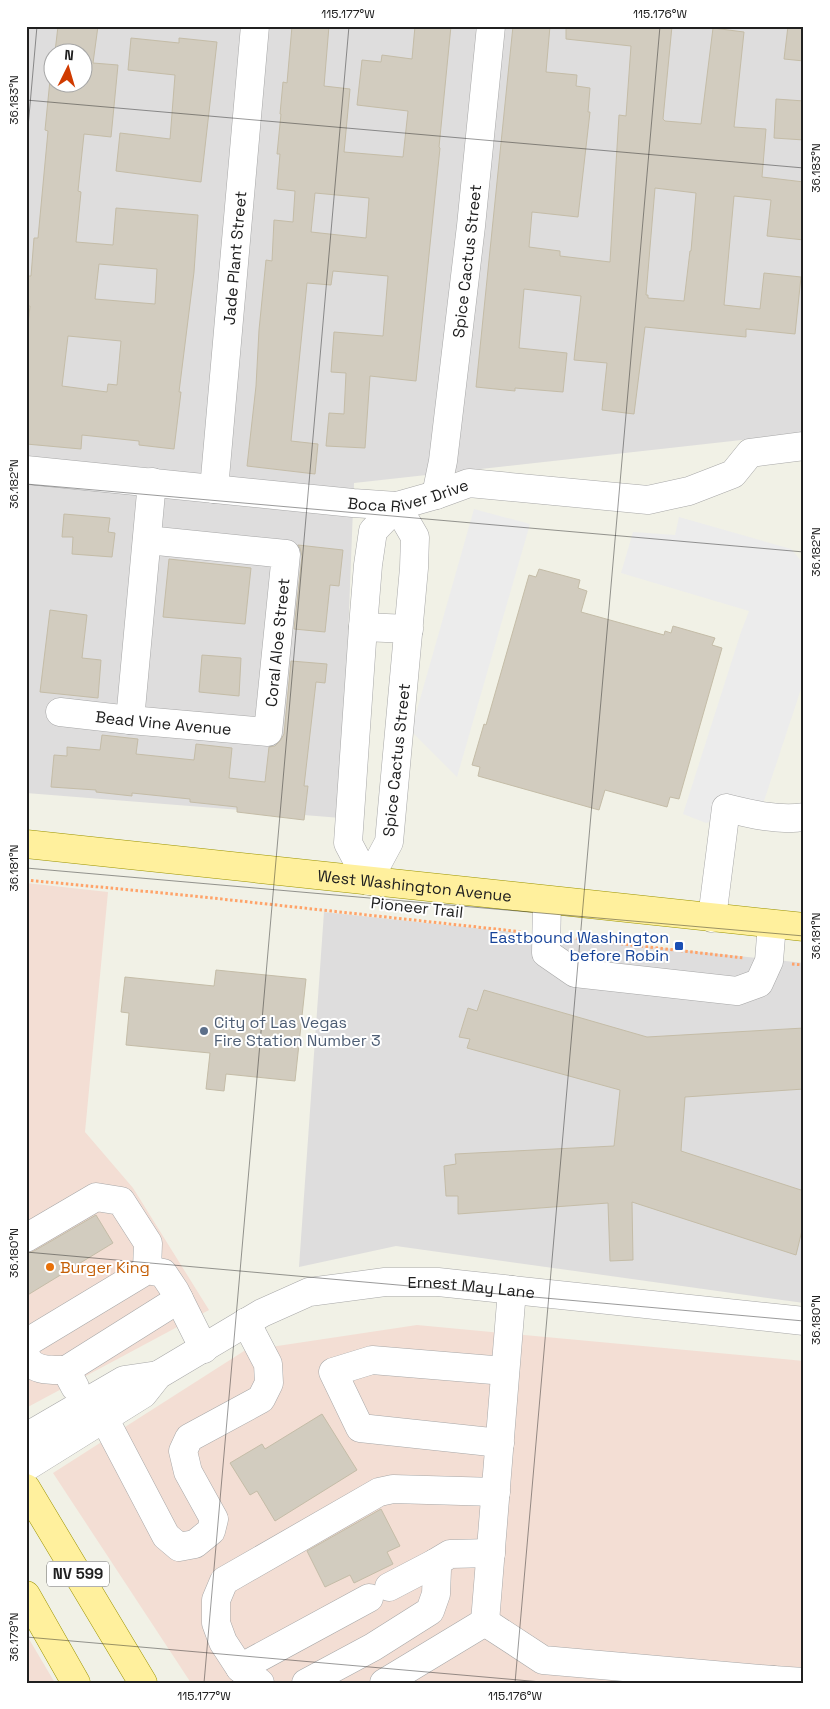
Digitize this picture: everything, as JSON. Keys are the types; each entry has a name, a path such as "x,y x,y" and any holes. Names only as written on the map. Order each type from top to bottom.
{"main road":[{"name":"West Washington Avenue","path":"26,844 804,928"},
{"name":"NV 599","path":"26,1488 143,1683"},
{"name":"NV 599","path":"26,1595 76,1683"}],"street":[{"name":"Jade Plant Street","path":"214,489 255,26"},
{"name":"Spice Cactus Street","path":"436,495 442,461 471,226 491,26"},
{"name":"Boca River Drive","path":"26,470 397,506 436,495 469,482 648,500 689,491 733,474 750,453 804,446"},
{"path":"130,720 152,482"},
{"name":"Spice Cactus Street","path":"368,881 389,842 414,568 415,537 397,506"},
{"path":"368,881 348,843 363,627 373,531 397,506"},
{"name":"Coral Aloe Street","path":"147,540 286,554 268,732"},
{"path":"363,627 409,629"},
{"name":"Bead Vine Avenue","path":"60,712 268,732"},
{"path":"712,918 726,808 749,814 786,818 804,817"},
{"path":"547,901 546,953 575,973 737,991 759,983 769,961 772,924"},
{"path":"26,1238 96,1198 121,1201 148,1243 147,1270"},
{"path":"26,1343 147,1270 163,1273 179,1299 204,1349"},
{"name":"Ernest May Lane","path":"26,1437 143,1394 158,1375 262,1313 309,1292 346,1286 385,1282 438,1282 804,1321"},
{"path":"485,1622 512,1290"},
{"path":"26,1355 27,1359 40,1369 66,1370 179,1299"},
{"path":"66,1370 94,1411 166,1536 179,1548 194,1544 211,1531 214,1519 188,1472 183,1451 189,1438 262,1399 269,1383 268,1364 246,1322"},
{"path":"500,1443 360,1428 333,1372 372,1360 505,1371"},
{"name":"Ernest May Lane","path":"26,1467 94,1411"},
{"path":"491,1553 450,1554 379,1593 250,1676 223,1642 216,1623 216,1600 224,1581 378,1492 393,1489 496,1492"},
{"path":"306,1683 373,1647 430,1610 436,1594 437,1569 435,1563"},
{"path":"399,1679 485,1622"},
{"path":"485,1622 543,1660 772,1681 804,1682"}],"path":[{"name":"Pioneer Trail","path":"26,880 194,896 804,965"}],"shaded area":[{"path":"26,26 804,26 804,433 354,483 341,818 26,793"},
{"path":"474,509 530,524 457,777 411,731"},
{"path":"679,517 791,549 804,564 804,680 763,804 706,823 683,814 749,611 621,573 633,532 675,535"},
{"path":"26,883 108,892 85,1132 133,1188 209,1310 26,1408"},
{"path":"324,912 804,963 804,1303 396,1246 299,1267"},
{"path":"417,1325 804,1361 804,1683 191,1683 53,1473 244,1351"},
{"path":"26,1634 55,1683 26,1683"}],"building":[{"path":"58,26 98,26 93,63 118,65 111,137 84,134 78,191 81,192 76,242 113,245 116,208 198,215 194,272 174,449 139,445 139,441 82,435 81,449 26,444 26,344 30,306 26,306 26,276 31,276 34,238 38,238 48,131 45,130 49,92 92,92 92,42 56,42","holes":["99,264 157,269 155,304 95,299","68,336 121,341 117,385 108,384 107,392 62,386"]},
{"path":"292,26 329,26 324,86 350,89 344,152 403,157 408,111 357,105 362,60 381,62 382,55 412,59 415,26 451,26 416,381 370,376 365,448 326,446 329,413 344,414 346,373 331,372 334,332 383,336 388,276 333,271 331,285 307,283 291,441 318,444 315,474 247,466 256,386 266,260 272,261 274,220 293,222 295,191 277,189 280,154 277,154 283,82 287,83","holes":["315,193 369,198 366,238 311,232"]},
{"path":"513,26 550,26 546,72 577,75 576,86 590,88 588,112 590,112 578,217 532,212 529,247 560,251 560,256 610,262 619,115 626,116 631,46 566,39 566,26 672,26 663,119 665,121 701,124 713,28 744,32 734,127 766,129 762,177 804,182 804,240 767,236 771,200 734,196 724,305 760,309 764,273 801,277 795,334 746,329 746,337 645,327 634,414 602,410 607,363 574,360 581,296 524,289 519,348 567,353 563,392 515,388 515,391 476,387","holes":["655,188 696,193 684,301 648,298 648,295 646,295"]},
{"path":"788,26 804,26 804,61 784,59"},
{"path":"131,38 179,43 179,38 217,42 201,182 116,171 120,133 170,139 175,75 128,70"},
{"path":"776,99 804,101 804,140 774,138"},
{"path":"64,514 110,518 108,532 115,533 112,557 72,554 73,537 62,537"},
{"path":"298,545 343,550 339,586 330,585 325,632 294,629 302,556"},
{"path":"169,559 251,568 245,624 163,617"},
{"path":"539,569 580,580 578,588 587,591 581,612 664,635 665,631 671,633 673,626 715,638 712,645 722,648 679,799 670,797 667,807 605,790 599,810 478,776 480,767 472,765 484,724 486,725 529,575 536,577"},
{"path":"50,610 87,615 82,658 101,660 98,698 40,692"},
{"path":"202,655 241,658 239,696 199,692"},
{"path":"291,661 327,664 325,683 316,682 304,786 308,786 304,820 237,812 237,807 190,802 190,799 132,793 132,796 96,792 96,790 51,787 54,755 67,756 67,747 100,750 102,735 138,739 136,754 194,760 196,744 232,748 229,778 265,782 269,747 275,746 284,734"},
{"name":"City of Las Vegas Fire Station Number 3","path":"216,970 306,979 295,1081 226,1074 224,1091 206,1089 210,1053 126,1045 129,1013 121,1012 125,977 214,986"},
{"path":"484,990 647,1037 804,1028 804,1089 685,1097 681,1151 804,1191 804,1222 796,1255 632,1202 633,1260 610,1261 608,1203 458,1214 458,1196 446,1196 444,1166 456,1164 455,1154 614,1146 620,1090 467,1048 470,1039 459,1037 468,1008 477,1011"},
{"name":"Burger King","path":"96,1215 113,1243 26,1296 26,1254"},
{"path":"322,1414 357,1470 275,1521 257,1491 250,1495 230,1463 262,1444 265,1449"},
{"path":"381,1509 400,1546 387,1552 393,1564 354,1583 350,1575 325,1587 307,1551"}],"place":[{"name":"Eastbound Washington before Robin","path":"679,946"},
{"name":"City of Las Vegas Fire Station Number 3","path":"204,1031"},
{"name":"Burger King","path":"50,1267"}]}
